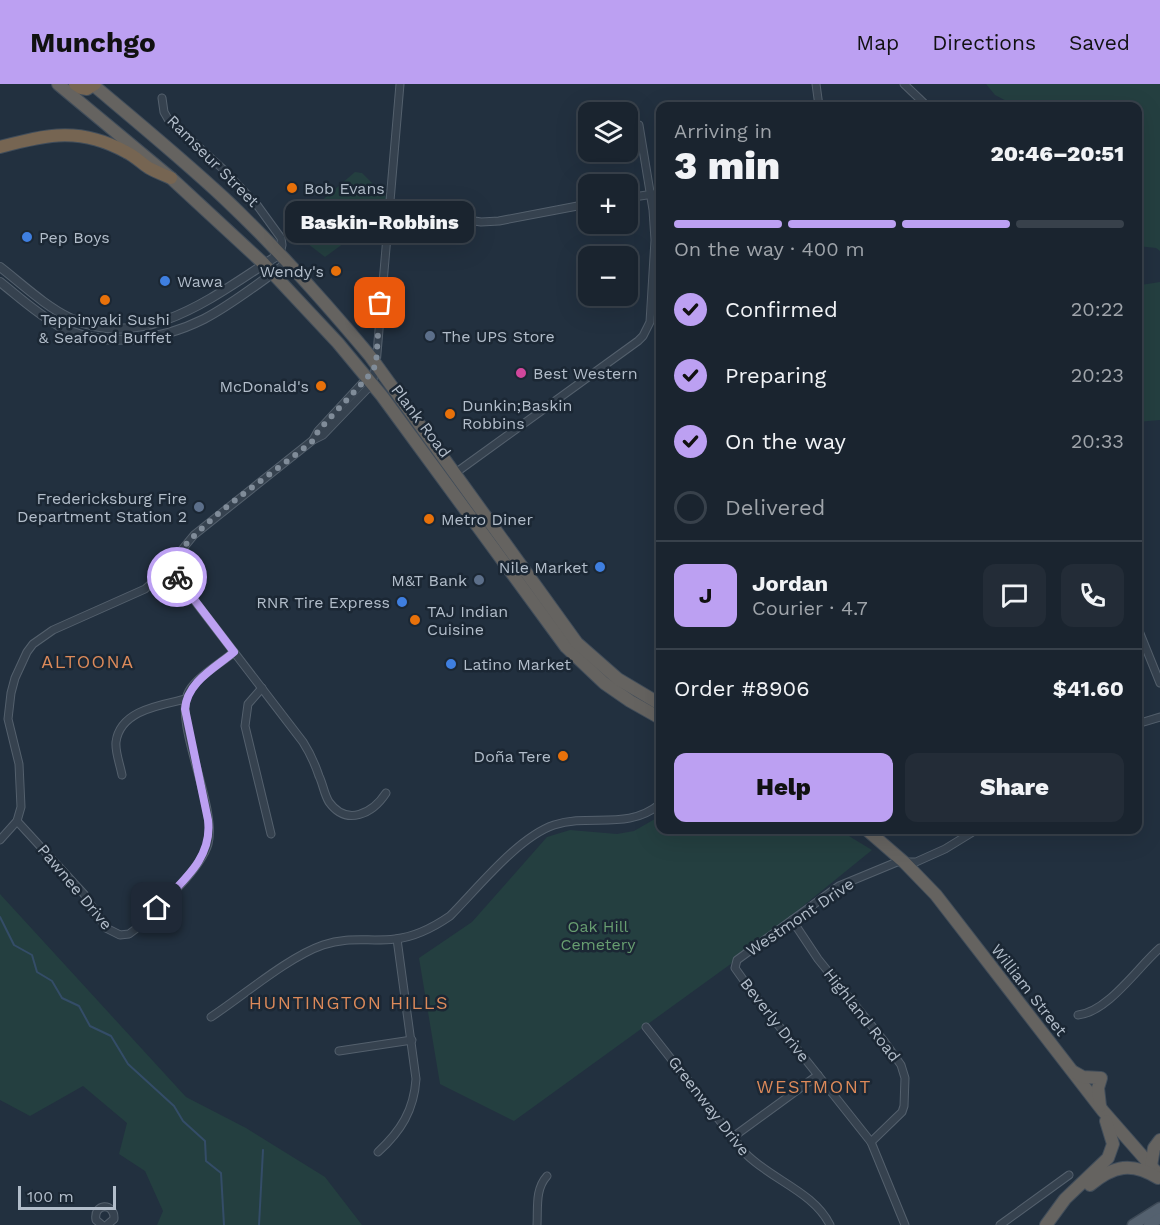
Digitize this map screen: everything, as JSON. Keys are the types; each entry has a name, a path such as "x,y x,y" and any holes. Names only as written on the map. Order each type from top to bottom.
{"highway":[{"name":"Plank Road","path":"58,84 171,178 268,268 370,381 577,660 618,694 656,716"},
{"path":"75,84 87,89 93,84"},
{"name":"Plank Road","path":"93,84 208,183 284,258 376,365 568,631 588,654 618,679 656,702"},
{"path":"0,147 51,135 88,136 115,146 171,178"},
{"path":"461,503 470,509 479,509"},
{"path":"480,530 487,529 502,541"},
{"name":"William Street","path":"872,834 905,863 936,895 1101,1110 1160,1178"},
{"path":"1046,1225 1065,1199 1108,1158 1112,1151 1111,1131 1101,1110 1098,1092 1101,1078 1083,1077 1068,1067"},
{"path":"1133,1146 1160,1140"},
{"path":"1151,1166 1154,1149 1160,1140"},
{"path":"1053,1225 1064,1209 1104,1175 1129,1167 1160,1178"}],"main road":[{"path":"1133,1225 1160,1208"},
{"path":"1149,1225 1160,1218"}],"street":[{"path":"0,840 17,821 21,807 19,764 4,719 15,678 23,659 33,644 53,630 145,589 202,528 323,435 370,381 376,365 400,84"},
{"path":"816,84 818,102"},
{"path":"904,84 923,102"},
{"name":"Ramseur Street","path":"162,98 164,112 168,119 238,183 273,224 281,238 284,258"},
{"path":"454,474 638,342 643,336 650,322 656,281 654,220 639,125"},
{"path":"638,197 656,194"},
{"path":"390,207 482,222 578,206"},
{"path":"0,267 62,314 89,324 122,329 159,322 182,314 284,258"},
{"path":"0,282 58,326 92,337 124,340 155,336 204,319 268,268"},
{"path":"168,566 309,751 332,806 351,815 362,815 375,807 386,793"},
{"path":"1142,638 1160,683"},
{"path":"122,775 116,742 124,724 144,710 186,699 196,683 234,652"},
{"path":"262,688 248,704 244,718 271,834"},
{"name":"Pawnee Drive","path":"17,821 84,894 106,928 120,935 129,934 200,860 209,838 208,820 185,709 186,699"},
{"path":"1142,722 1160,717"},
{"path":"211,1017 287,964 321,946 349,939 397,939 430,928 450,916 521,844 542,830 566,822 633,819 656,807"},
{"name":"Westmont Drive","path":"735,968 737,960 839,886 897,862 916,862 945,849 969,834"},
{"name":"Highland Road","path":"792,920 818,959 884,1041 903,1072 904,1106 902,1112 871,1142"},
{"path":"378,1152 401,1126 412,1104 416,1079 397,939"},
{"path":"1078,1015 1085,1015 1100,1007 1160,948"},
{"name":"Beverly Drive","path":"735,968 871,1142 905,1225"},
{"name":"Greenway Drive","path":"646,1027 746,1154 765,1172 817,1205 830,1225"},
{"path":"339,1051 412,1040"},
{"path":"733,1137 818,1075"},
{"path":"1000,1225 1069,1175"},
{"path":"537,1225 540,1183 547,1176"},
{"path":"101,1225 96,1220 95,1214 98,1208 104,1206 110,1208 114,1213 114,1219 107,1225"}],"green space":[{"path":"986,84 1160,84 1160,251 1156,248 1142,247 1142,102 1008,102 995,95"},
{"path":"355,172 362,173 387,198 383,230 377,236 366,227 325,257 299,237 290,242 283,234"},
{"path":"1160,282 1160,420 1142,422 1142,285"},
{"name":"Oak Hill Cemetery","path":"656,818 656,834 846,834 872,850 739,958 514,1121 440,1084 419,958 472,922 547,837 570,830 617,834 634,831"},
{"path":"0,894 186,1097 246,1128 325,1177 362,1225 157,1225 163,1211 145,1171 119,1154 127,1123 83,1086 30,1116 0,1100"}],"waterway":[{"path":"0,917 14,945 32,955 37,972 52,981 62,998 79,1006 90,1026 111,1036 128,1064 174,1106 183,1121 205,1141 206,1161 221,1173 224,1225"},
{"path":"259,1225 263,1150"}],"way so far":[{"path":"177,577 168,566 194,535 314,440 318,431 367,378 376,365 380,303"}],"place":[{"name":"Bob Evans","path":"292,188"},
{"name":"Pep Boys","path":"27,237"},
{"name":"Wendy's","path":"336,271"},
{"name":"Wawa","path":"165,281"},
{"name":"Teppinyaki Sushi & Seafood Buffet","path":"105,300"},
{"name":"Baskin-Robbins","path":"380,303"},
{"name":"The UPS Store","path":"430,336"},
{"name":"Best Western","path":"521,373"},
{"name":"McDonald's","path":"321,386"},
{"name":"Dunkin;Baskin Robbins","path":"450,414"},
{"name":"Fredericksburg Fire Department Station 2","path":"199,507"},
{"name":"Metro Diner","path":"429,519"},
{"name":"Nile Market","path":"600,567"},
{"name":"M&T Bank","path":"479,580"},
{"name":"RNR Tire Express","path":"402,602"},
{"name":"TAJ Indian Cuisine","path":"415,620"},
{"name":"Latino Market","path":"451,664"},
{"name":"Doña Tere","path":"563,756"}],"district":[{"name":"ALTOONA","path":"88,661"},
{"name":"HUNTINGTON HILLS","path":"349,1002"},
{"name":"WESTMONT","path":"814,1086"}],"route":[{"path":"157,908 200,860 209,838 208,820 189,734 185,709 186,699 196,683 234,652 177,577"}]}
